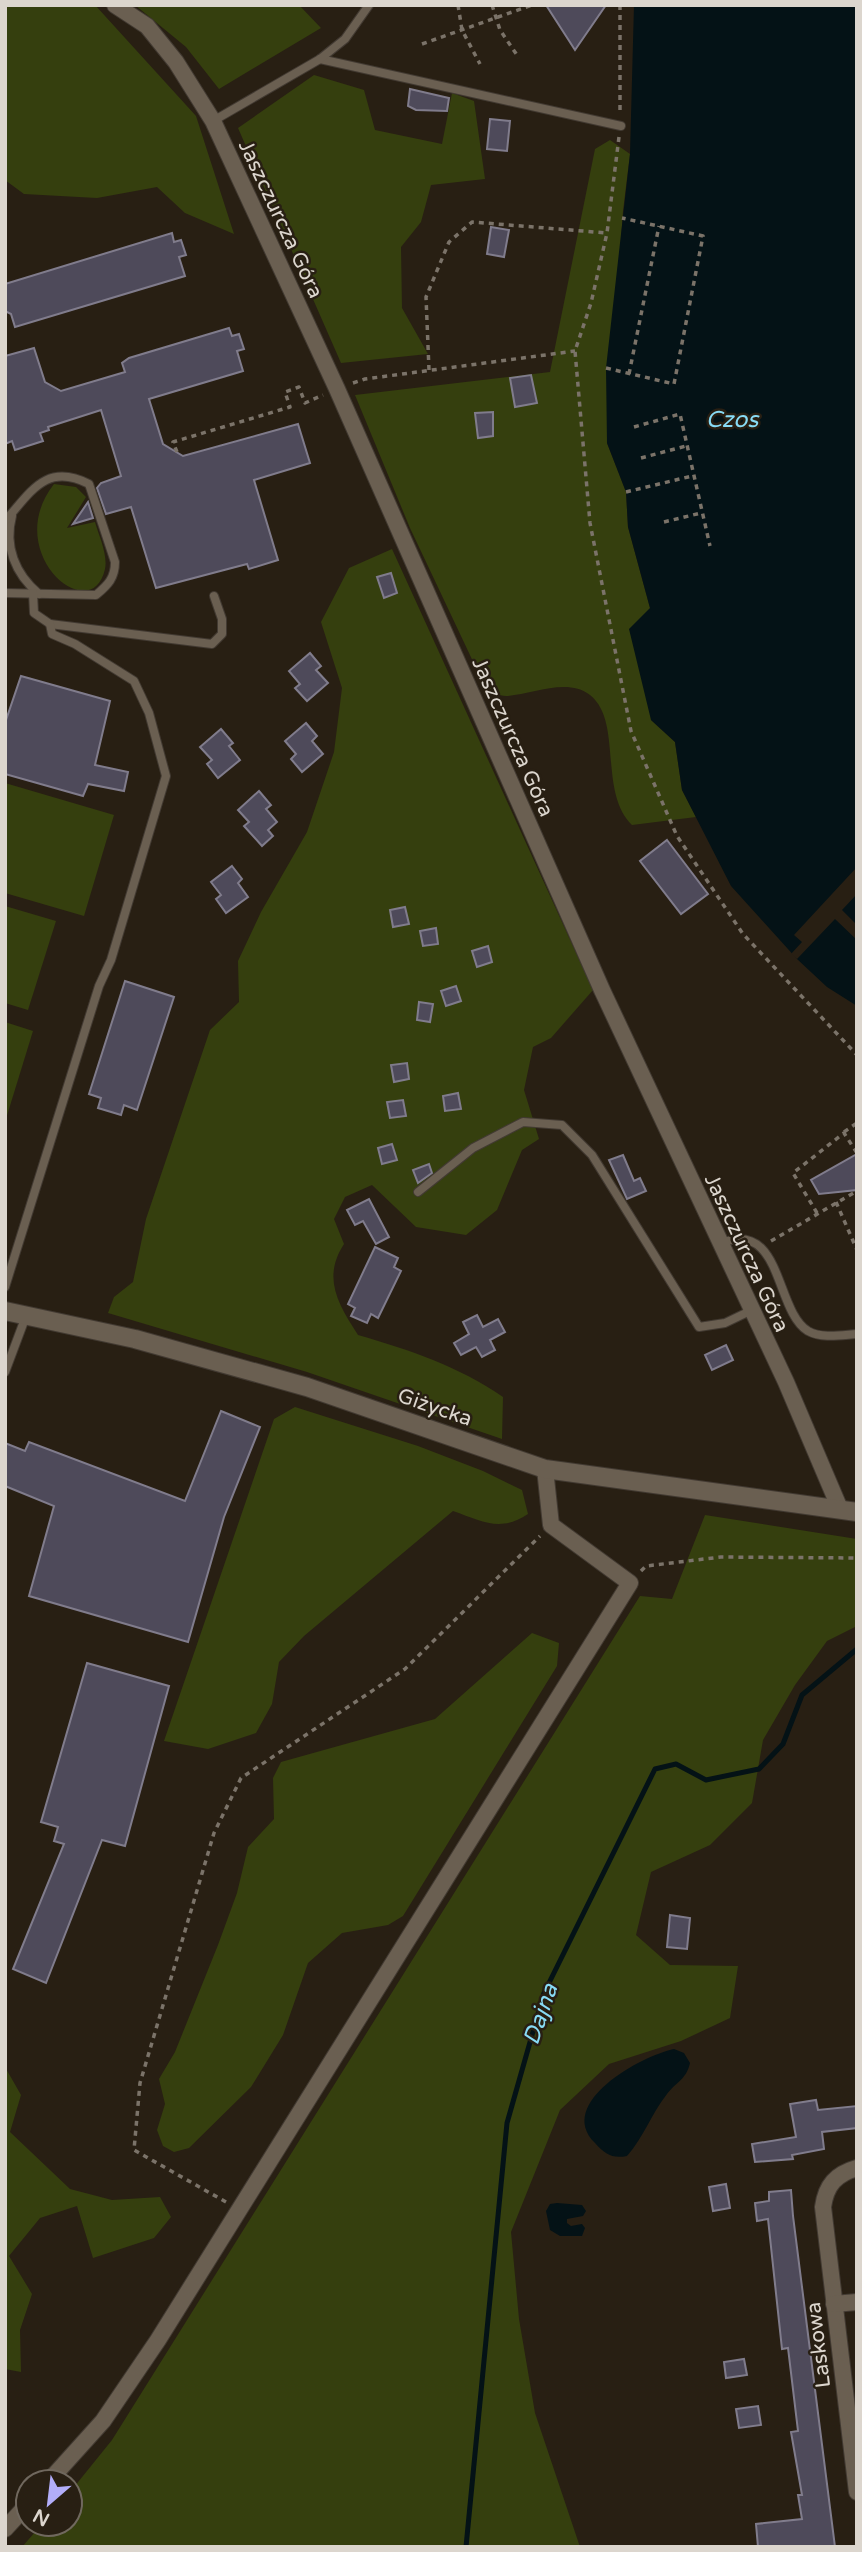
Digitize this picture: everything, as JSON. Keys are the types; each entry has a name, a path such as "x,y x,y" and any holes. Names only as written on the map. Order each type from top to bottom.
{"street":[{"name":"Jaszczurcza Góra","path":"115,5 147,26 176,62 213,121 337,389 543,858 719,1244 848,1511"},
{"name":"Giżycka","path":"5,1311 135,1339 307,1387 545,1469 848,1511"},
{"path":"61,2468 103,2421 158,2340 237,2208 630,1583 551,1525 545,1469"},
{"name":"Laskowa","path":"857,2168 843,2172 825,2192 823,2207 857,2492"},
{"path":"834,2304 857,2302"}],"lane":[{"path":"213,121 320,59 345,39 369,5"},
{"path":"320,59 621,126"},
{"path":"5,521 20,500 48,479 62,474 89,484 115,562 115,573 108,585 96,595 5,593"},
{"path":"12,514 9,542 15,566 36,593 34,613 50,624 212,644 222,634 222,619 214,596"},
{"path":"5,1287 91,1010 111,960 166,776 149,713 134,681 75,644 52,634 50,624"},
{"path":"418,1192 473,1148 523,1122 562,1125 592,1155 699,1327 725,1323 750,1311"},
{"path":"719,1244 732,1240 754,1242 768,1256 800,1325 811,1333 829,1336 857,1334"},
{"path":"5,1372 26,1315"}],"path":[{"path":"458,5 462,30 480,64"},
{"path":"492,5 507,43 519,58"},
{"path":"422,44 532,5"},
{"path":"620,5 621,126 607,233 591,303 575,351 590,523 631,731 677,836 743,934 857,1055"},
{"path":"606,368 674,384 704,236 622,218"},
{"path":"429,371 426,298 449,242 472,222 607,233"},
{"path":"629,374 659,226"},
{"path":"365,379 575,351"},
{"path":"177,452 173,442 290,407 285,392 299,387 305,403 317,397"},
{"path":"634,427 680,414 710,546"},
{"path":"641,458 687,446"},
{"path":"626,492 692,476"},
{"path":"664,522 702,513"},
{"path":"817,1213 793,1173 857,1123"},
{"path":"844,1133 857,1153"},
{"path":"760,1248 857,1191"},
{"path":"836,1202 857,1250"},
{"path":"237,2208 134,2150 140,2083 214,1833 241,1778 405,1669 551,1525"},
{"path":"630,1583 646,1566 696,1560 857,1558"}],"green space":[{"path":"5,5 95,5 196,116 234,234 185,213 157,187 97,198 24,194 5,180"},
{"path":"135,5 299,5 321,28 219,89 186,47"},
{"path":"314,75 364,90 375,130 442,144 452,93 474,101 485,179 431,185 421,222 401,247 402,308 428,354 341,363 238,128"},
{"path":"610,140 630,154 623,211 607,443 626,492 628,527 650,608 651,720 675,742 682,790 696,817 632,825 622,811 616,794 606,722 600,707 590,695 571,687 506,696 486,689 410,528 355,395 550,372 595,149"},
{"path":"54,484 76,487 86,497 67,528 95,522 103,546 105,569 97,585 84,591 69,587 54,575 43,557 37,535 40,510"},
{"path":"392,549 593,990 551,1038 533,1047 524,1090 539,1139 522,1150 497,1210 466,1235 416,1227 372,1185 345,1197 334,1219 344,1244 337,1256 333,1280 339,1302 358,1335 433,1360 469,1376 503,1397 502,1439 307,1372 108,1313 114,1297 133,1282 146,1219 210,1030 239,1002 238,961 261,912 307,832 334,752 342,688 321,622 349,568"},
{"path":"5,783 114,815 84,916 5,893"},
{"path":"5,906 56,921 28,1010 5,1003"},
{"path":"5,1022 33,1031 5,1122"},
{"path":"295,1407 418,1446 483,1471 522,1490 528,1514 518,1520 500,1524 453,1511 304,1636 279,1662 272,1704 256,1733 208,1749 164,1741 274,1419"},
{"path":"705,1515 857,1539 857,1626 827,1641 795,1685 763,1740 752,1803 710,1845 651,1872 636,1935 670,1965 738,1966 730,2018 681,2041 609,2064 560,2110 511,2232 519,2319 535,2413 580,2547 22,2547 30,2538 84,2538 84,2475 112,2440 640,1596 672,1599"},
{"path":"532,1633 559,1643 557,1666 403,1916 388,1925 342,1933 308,1963 283,2035 251,2087 189,2148 174,2152 163,2146 157,2130 165,2104 159,2079 175,2052 218,1945 237,1893 248,1847 274,1819 273,1778 281,1762 435,1719"},
{"path":"5,2067 21,2095 10,2132 70,2189 112,2200 160,2197 171,2217 154,2238 93,2258 77,2206 40,2218 9,2256 32,2294 20,2330 21,2372 5,2369"}],"water":[{"name":"Czos","path":"634,5 857,5 857,1006 827,987 797,959 731,886 682,790 675,742 651,720 629,629 650,608 628,527 626,492 607,443 606,368 630,154"},
{"path":"674,2049 684,2053 690,2063 686,2073 661,2102 627,2156 617,2157 606,2153 595,2143 586,2128 586,2112 594,2098 624,2071 659,2053"},
{"path":"550,2204 582,2205 586,2211 583,2216 567,2219 567,2223 571,2226 582,2224 585,2228 582,2236 560,2236 550,2230 546,2211"}],"pier":[{"path":"857,867 857,894 842,910 857,925 857,940 835,919 797,959 791,954 802,942 794,935"}],"building":[{"path":"546,5 606,5 575,50"},
{"path":"410,89 449,98 447,111 416,110 408,106"},
{"path":"490,119 510,121 507,151 487,149"},
{"path":"491,227 509,230 504,257 487,254"},
{"path":"172,233 174,242 181,240 186,255 179,257 185,276 15,327 11,314 5,311 5,284"},
{"path":"229,328 232,336 239,334 244,349 237,351 243,371 149,399 163,444 183,456 298,424 310,463 254,480 278,560 249,569 247,564 156,588 131,507 106,514 97,488 101,483 121,476 101,410 48,427 49,430 40,433 43,441 15,450 12,441 5,444 5,356 34,348 45,382 61,391 125,372 122,363 129,358"},
{"path":"531,375 537,403 515,407 510,378"},
{"path":"493,412 493,436 478,438 475,413"},
{"path":"88,502 93,518 73,524"},
{"path":"391,573 397,593 384,598 377,577"},
{"path":"310,653 321,666 316,670 328,683 307,701 295,688 300,684 289,671"},
{"path":"21,676 110,701 95,765 128,772 124,791 88,784 83,796 5,774 5,723"},
{"path":"306,723 317,736 312,741 323,754 302,772 291,759 296,754 285,741"},
{"path":"221,729 233,743 229,746 240,760 218,778 207,764 212,760 200,747"},
{"path":"259,791 271,805 266,809 277,822 268,830 273,836 262,846 244,826 249,822 238,810"},
{"path":"667,840 708,894 681,914 640,861"},
{"path":"232,866 242,879 238,883 248,897 226,913 216,899 221,895 211,882"},
{"path":"405,907 409,924 393,927 390,910"},
{"path":"436,928 438,944 423,946 420,931"},
{"path":"488,946 492,962 477,967 472,951"},
{"path":"125,981 174,997 137,1110 124,1105 121,1115 98,1108 101,1098 89,1094"},
{"path":"456,986 461,1001 446,1006 441,991"},
{"path":"419,1002 433,1004 430,1022 417,1020"},
{"path":"407,1063 409,1079 394,1082 391,1065"},
{"path":"458,1093 461,1109 445,1111 443,1096"},
{"path":"403,1100 406,1116 390,1118 387,1102"},
{"path":"392,1144 397,1160 382,1164 378,1148"},
{"path":"857,1154 857,1190 819,1194 811,1180"},
{"path":"623,1155 634,1181 640,1178 646,1191 627,1199 609,1160"},
{"path":"429,1164 432,1173 418,1183 413,1170"},
{"path":"369,1199 389,1237 376,1244 363,1221 355,1225 347,1210"},
{"path":"375,1247 398,1258 394,1267 401,1271 378,1318 371,1314 367,1323 351,1316 355,1308 348,1304"},
{"path":"477,1315 483,1327 498,1319 505,1332 490,1340 495,1350 482,1357 476,1347 461,1355 454,1343 469,1334 463,1322"},
{"path":"726,1345 733,1360 712,1370 705,1355"},
{"path":"221,1411 260,1427 224,1517 188,1642 29,1596 54,1506 5,1486 5,1443 25,1451 29,1442 185,1501"},
{"path":"87,1663 169,1686 125,1846 102,1840 46,1983 13,1969 64,1844 54,1841 58,1827 41,1822"},
{"path":"670,1915 690,1918 687,1949 667,1947"},
{"path":"816,2100 818,2110 857,2106 857,2128 822,2132 824,2149 792,2155 793,2159 755,2162 752,2144 796,2137 790,2104"},
{"path":"726,2184 730,2208 713,2211 709,2187"},
{"path":"791,2190 835,2547 758,2547 756,2524 802,2519 798,2495 802,2495 791,2432 798,2431 788,2348 782,2349 768,2219 757,2221 755,2203 769,2201 769,2192"},
{"path":"744,2359 747,2375 726,2378 724,2362"},
{"path":"758,2406 761,2425 739,2428 736,2409"}],"waterway":[{"name":"Dajna","path":"466,2547 507,2123 544,1993 655,1769 676,1764 706,1780 759,1769 783,1744 802,1695 857,1649"}]}
